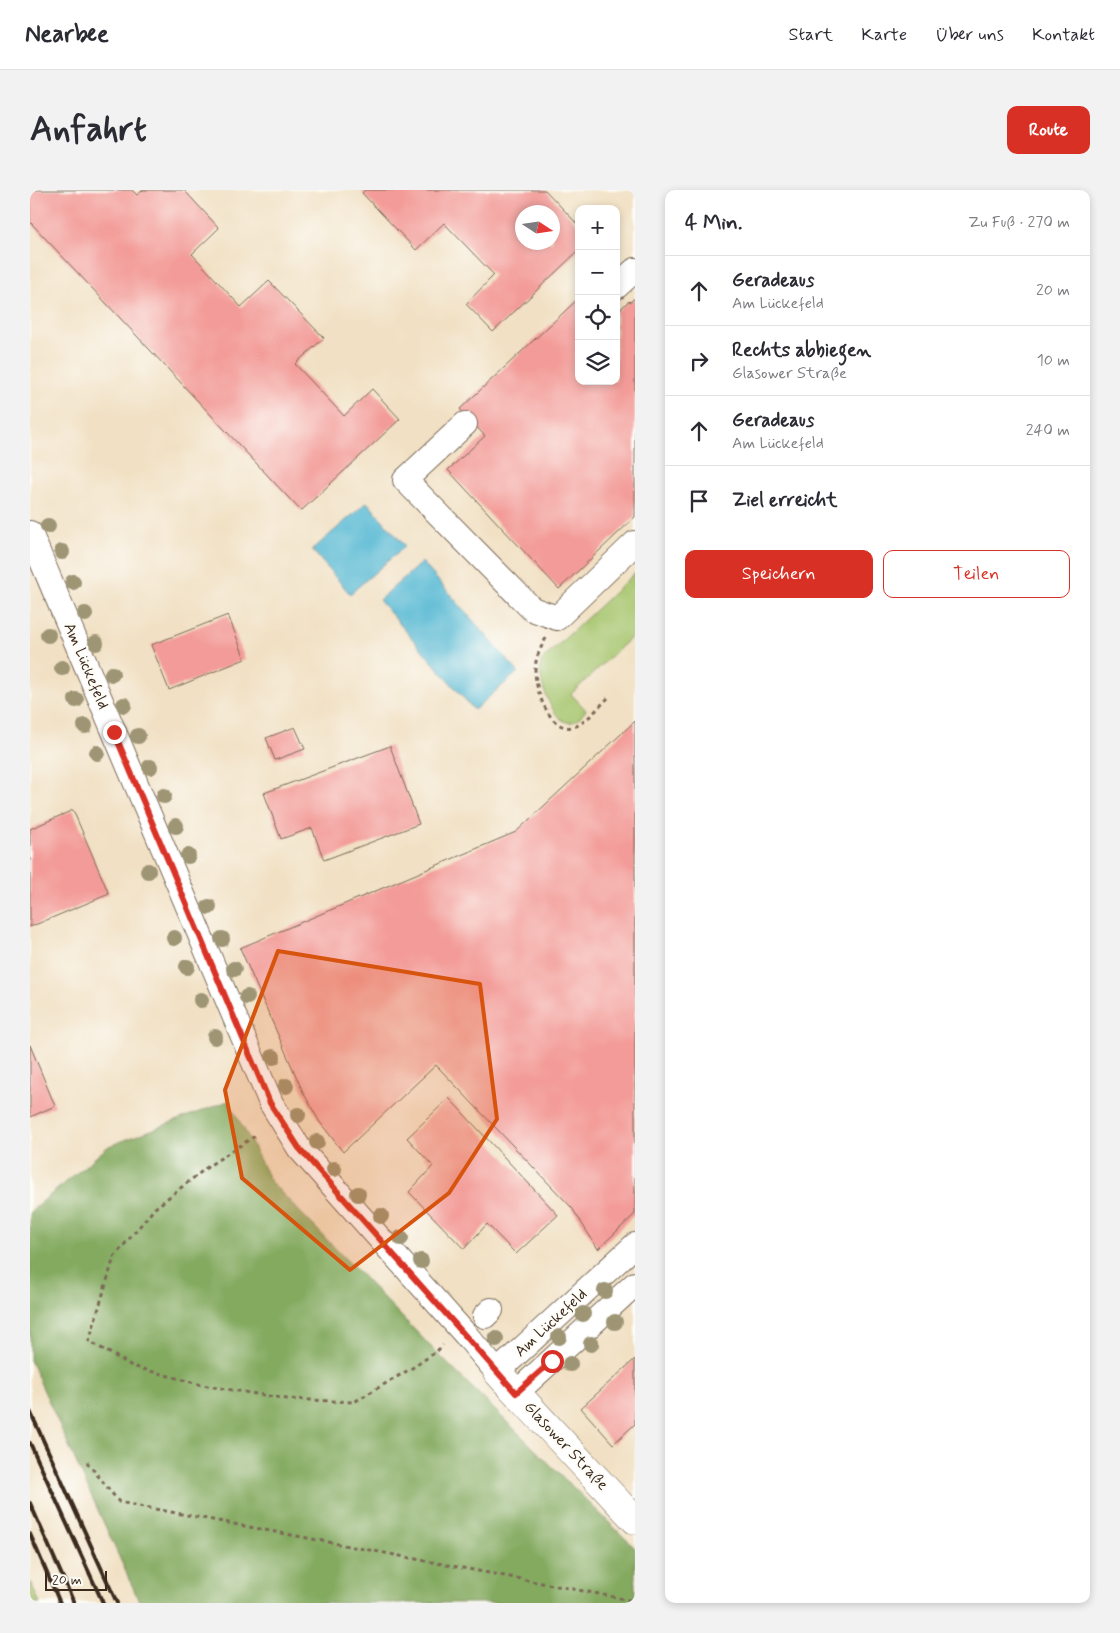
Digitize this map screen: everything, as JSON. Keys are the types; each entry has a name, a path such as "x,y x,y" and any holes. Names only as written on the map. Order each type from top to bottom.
{"main road":[{"name":"Glasower Straße","path":"497,1372 635,1520"}],"street":[{"path":"620,283 635,270"},
{"path":"465,424 405,480 532,609 557,618 635,543"},
{"name":"Am Lückefeld","path":"30,533 270,1103 299,1148 497,1372 635,1245"},
{"name":"Am Lückefeld","path":"516,1393 635,1284"}],"path":[{"path":"557,618 537,657 535,672 541,702 546,711 562,725 577,726 608,698"},
{"path":"255,1136 210,1165 156,1208 114,1256 89,1341 132,1366 202,1385 287,1399 354,1402 412,1368 443,1345"},
{"path":"87,1462 119,1502 635,1601"}],"highlighted area":[{"path":"278,951 480,984 497,1119 449,1193 350,1270 242,1178 225,1090"}],"green space":[{"path":"635,573 635,634 571,694 586,710 582,715 575,721 568,722 562,720 547,699 542,683 541,661"},
{"path":"228,1101 270,1181 436,1352 635,1548 635,1603 140,1603 30,1360 30,1212 109,1146"},
{"path":"30,1582 40,1603 30,1603"}],"water":[{"path":"367,502 405,546 350,594 312,550"},
{"path":"422,562 518,672 474,710 379,600"}],"building":[{"path":"30,190 132,190 137,195 143,190 184,190 219,228 192,254 241,307 269,281 324,338 295,364 344,416 372,389 400,419 301,511 30,222"},
{"path":"365,190 545,190 559,205 515,205 515,250 560,250 560,206 575,222 575,254 493,332 466,304 494,275 444,223 416,250 362,193"},
{"path":"635,298 635,517 559,589 448,470 485,436 460,409 575,302 575,385 620,385 620,309"},
{"path":"228,615 245,659 169,690 151,645"},
{"path":"635,721 635,1214 598,1249 572,1208 436,1065 343,1152 319,1121 303,1092 240,948 516,832"},
{"path":"295,727 305,749 275,760 266,738"},
{"path":"390,746 419,824 324,860 312,828 281,839 264,793"},
{"path":"73,810 109,894 30,927 30,829"},
{"path":"30,1045 55,1106 30,1117"},
{"path":"449,1098 558,1215 516,1254 487,1224 464,1249 409,1192 433,1166 407,1138"},
{"path":"635,1359 635,1424 613,1444 581,1408"}],"railway":[{"path":"30,1411 117,1603"},
{"path":"30,1443 103,1603"},
{"path":"30,1503 74,1603"},
{"path":"30,1534 60,1603"}],"route":[{"path":"114,732 270,1103 299,1148 516,1393 552,1361"}]}
